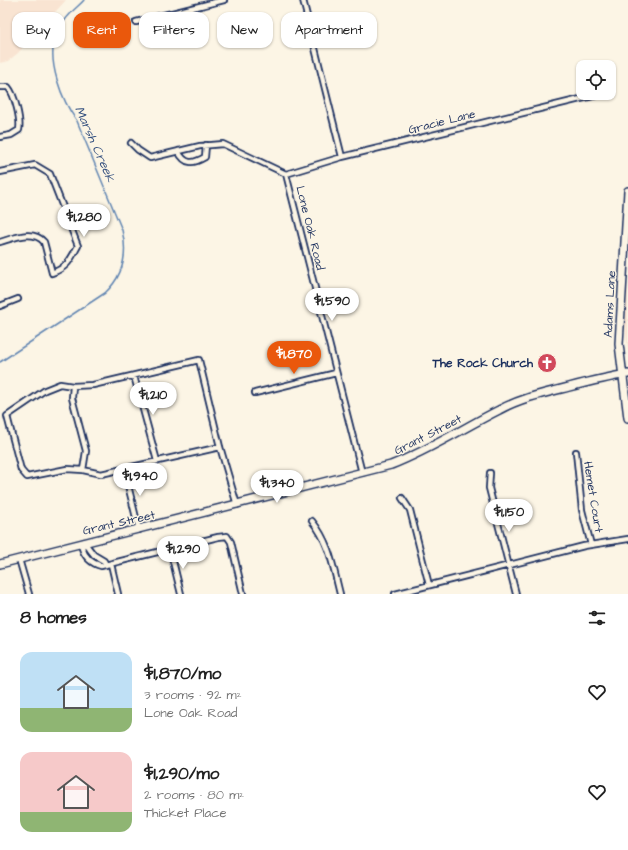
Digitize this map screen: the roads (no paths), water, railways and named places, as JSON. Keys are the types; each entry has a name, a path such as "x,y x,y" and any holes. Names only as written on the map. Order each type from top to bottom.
{"street":[{"path":"136,22 224,0"},
{"path":"303,0 342,157"},
{"path":"0,87 8,87 12,91 20,123 19,130 11,135 0,138"},
{"name":"Gracie Lane","path":"286,174 342,157 576,100"},
{"path":"131,143 150,158 206,145 222,144 286,174"},
{"path":"178,151 182,158 191,163 198,162 205,157 206,145"},
{"path":"0,172 35,165 50,174 78,246 67,265 52,273 44,242 41,240 32,235 0,242"},
{"name":"Lone Oak Road","path":"286,174 362,473"},
{"name":"Adams Lane","path":"628,191 619,335 620,363 625,374 628,418"},
{"path":"0,306 18,299"},
{"path":"220,447 101,474 83,470 67,469 27,477 21,470 7,416 44,390 60,384 73,386 93,385 199,360 220,447 237,505"},
{"path":"255,393 336,373"},
{"name":"Grant Street","path":"0,564 392,465 417,455 500,409 519,401 537,395 625,374"},
{"path":"134,376 157,461"},
{"path":"73,386 72,398 86,451 83,470"},
{"name":"Hemet Court","path":"576,452 582,510 591,545"},
{"path":"124,469 139,530"},
{"path":"490,473 489,488 516,594"},
{"path":"402,498 410,510 430,585"},
{"path":"312,521 325,539 340,594"},
{"path":"118,594 109,564 94,556 84,542 82,548 87,559 101,566 109,564 170,549 218,537 227,536 231,542 243,594"},
{"path":"395,594 591,545 628,539"},
{"path":"170,549 181,594"},
{"path":"19,559 29,594"}],"waterway":[{"name":"Marsh Creek","path":"0,362 105,293 120,272 124,256 124,239 122,230 77,121 71,113 61,92 54,68 53,46 56,36 60,27 84,0"}],"place":[{"name":"The Rock Church","path":"547,363"}]}
